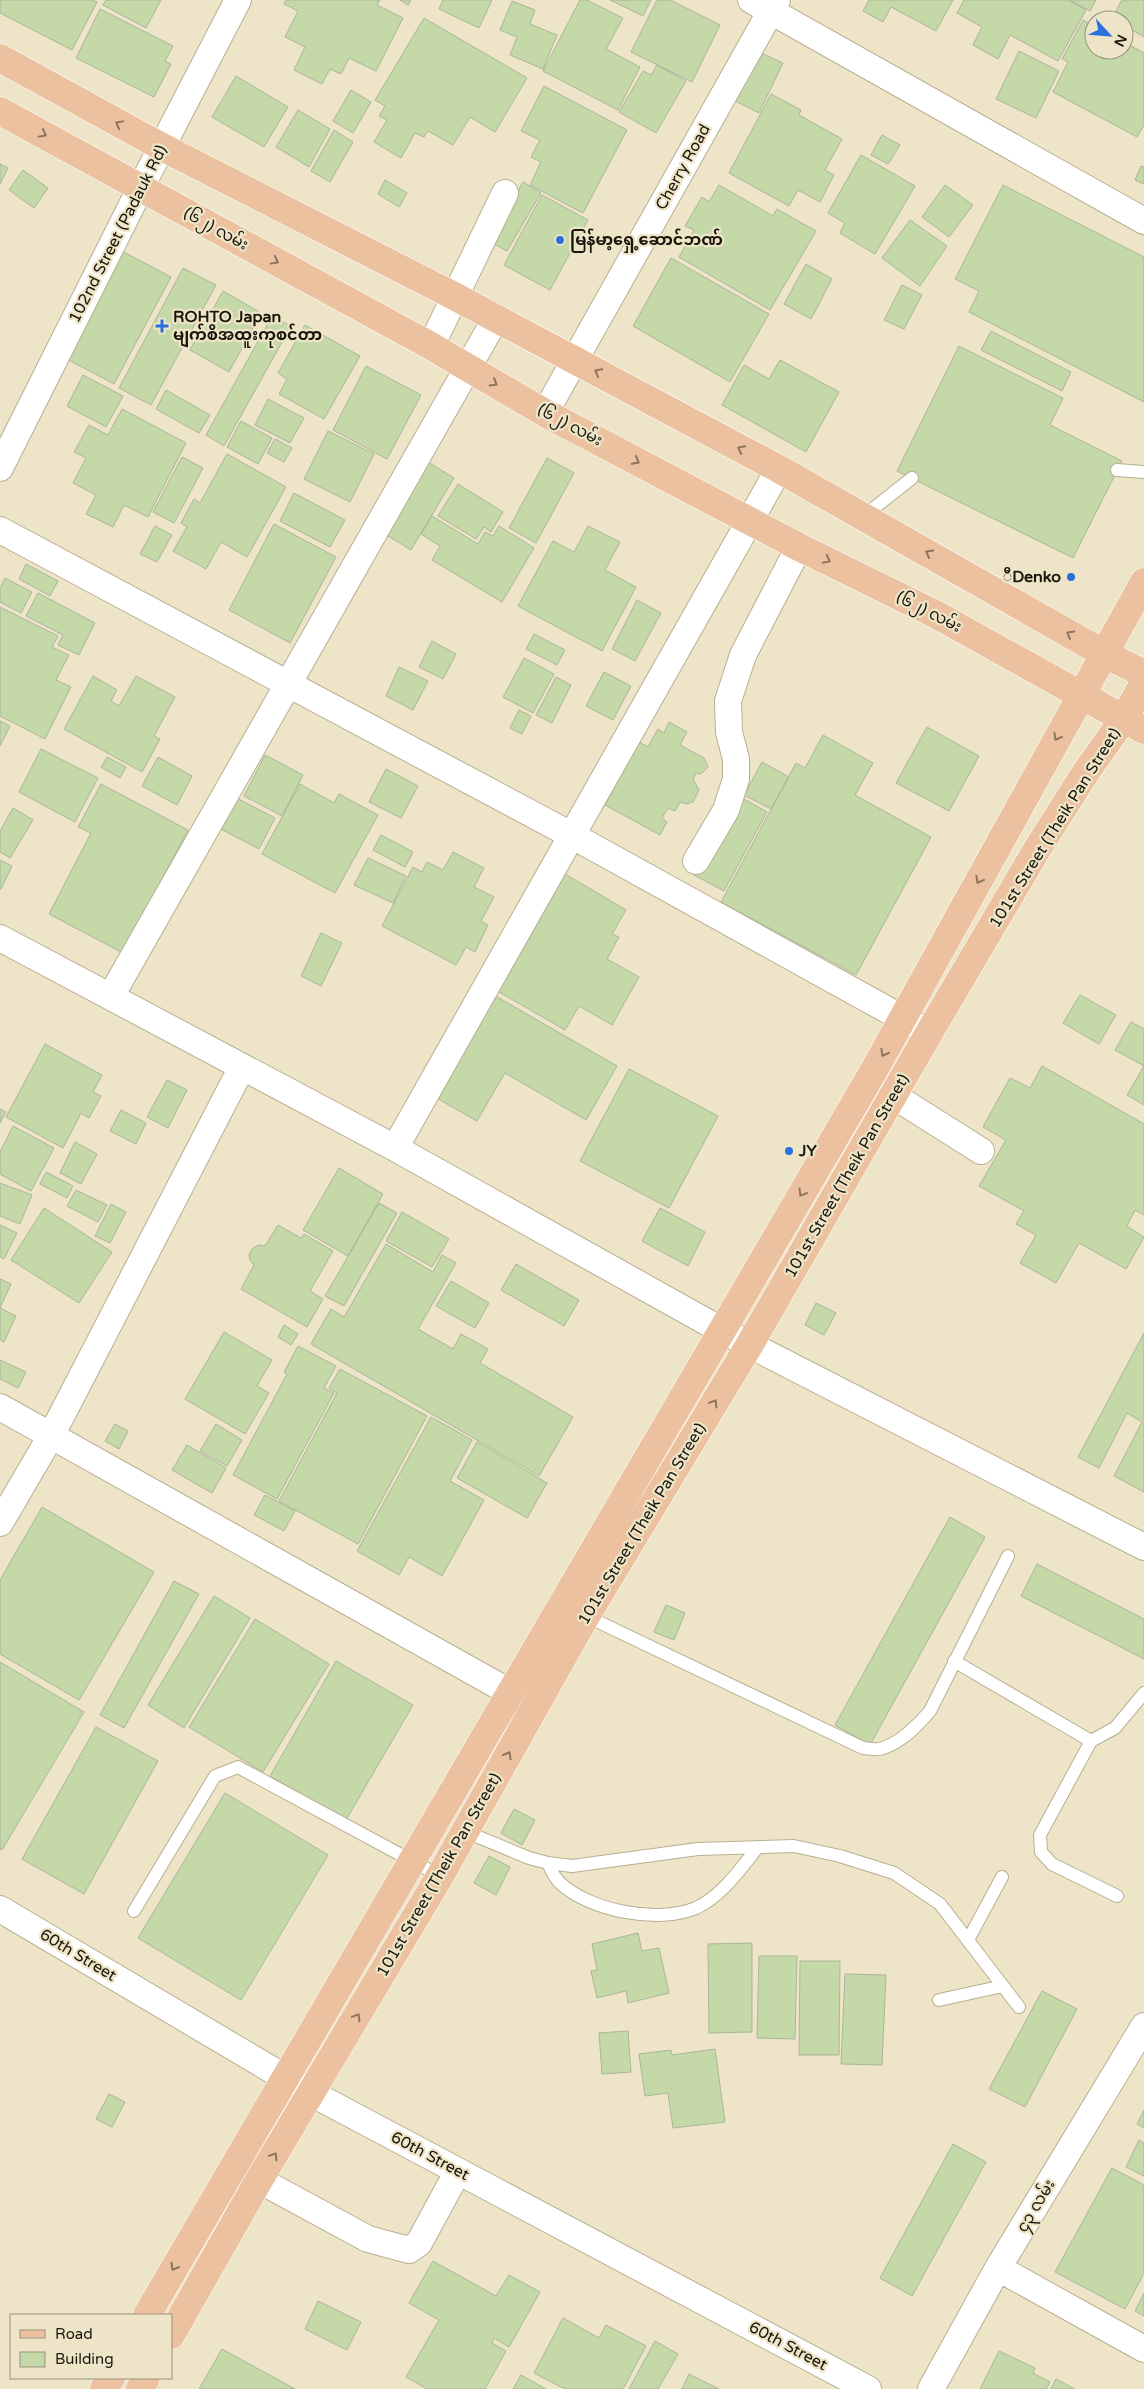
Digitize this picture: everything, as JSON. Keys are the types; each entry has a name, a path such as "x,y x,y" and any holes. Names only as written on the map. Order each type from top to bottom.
{"main road":[{"path":"0,58 162,147 454,296 779,469 1103,653 1144,674"},
{"name":"(၆၂) လမ်း","path":"0,111 431,346 545,413 799,547 937,615 1081,694 1133,725"},
{"name":"101st Street (Theik Pan Street)","path":"148,2314 198,2225 287,2078 509,1692 903,1019 1103,653 1144,582"},
{"name":"101st Street (Theik Pan Street)","path":"172,2333 259,2180 440,1876 586,1616 750,1344 1040,846 1086,772 1133,725 1144,683"}],"street":[{"name":"102nd Street (Padauk Rd)","path":"0,468 238,0"},
{"path":"766,4 1144,221"},
{"name":"Cherry Road","path":"545,413 766,4"},
{"path":"431,346 505,193"},
{"path":"111,996 287,683 496,318"},
{"path":"395,1148 779,469"},
{"path":"0,530 573,836 930,1033"},
{"path":"696,861 726,810 736,779 736,759 729,732 728,701 743,655 799,547"},
{"path":"0,938 395,1148 721,1330 1144,1547"},
{"path":"0,1523 52,1434 242,1068"},
{"path":"894,1096 981,1151"},
{"path":"0,1407 52,1434 536,1707"},
{"name":"60th Street","path":"0,1909 311,2093 868,2389"},
{"name":"၄၃ လမ်း","path":"931,2389 998,2268 1144,2026"},
{"path":"259,2180 368,2239 409,2250 419,2242 458,2171"},
{"path":"998,2268 1144,2349"}],"lane":[{"path":"1118,470 1144,472"},
{"path":"864,516 912,478"},
{"path":"586,1616 863,1748 878,1749 897,1740 916,1727 940,1693 954,1661 1008,1556"},
{"path":"954,1661 1091,1741"},
{"path":"1117,1896 1052,1864 1041,1852 1040,1835 1091,1741 1115,1728 1144,1693"},
{"path":"134,1911 215,1776 238,1768 440,1876"},
{"path":"464,1831 510,1851 548,1863 572,1866 698,1849 794,1846 840,1856 894,1873 940,1904 1019,2007"},
{"path":"548,1863 560,1883 580,1896 616,1911 638,1915 661,1916 695,1908 708,1901 732,1879 758,1847"},
{"path":"968,1940 1002,1877"},
{"path":"939,2000 1003,1986"}],"building":[{"path":"0,0 92,0 97,2 72,50 0,13"},
{"path":"106,0 161,0 146,28 103,5"},
{"path":"286,0 380,0 377,5 403,18 376,71 349,58 341,74 330,69 322,84 294,70 305,47 285,37 298,11 284,4"},
{"path":"400,0 411,0 408,5"},
{"path":"443,0 492,0 479,28 439,9"},
{"path":"580,0 587,0 623,18 606,49 640,67 618,110 543,71"},
{"path":"610,0 651,0 643,16"},
{"path":"657,0 670,0 720,25 692,82 631,52"},
{"path":"869,0 953,0 936,31 891,7 883,22 863,11"},
{"path":"964,0 1068,0 1086,10 1084,10 1084,14 1058,61 1010,35 998,59 973,45 982,27 957,13"},
{"path":"1070,0 1096,0 1091,10"},
{"path":"1122,0 1144,0 1144,37 1134,31 1134,10 1116,10"},
{"path":"512,1 535,10 530,24 557,35 543,69 510,55 517,37 500,30"},
{"path":"100,9 173,46 165,61 171,64 154,97 76,58"},
{"path":"424,18 527,78 495,132 470,117 453,145 428,131 424,137 415,133 401,158 374,142 387,120 379,116 385,106 375,100"},
{"path":"1083,20 1084,60 1134,60 1134,48 1144,53 1144,125 1137,137 1053,92 1068,62 1062,59"},
{"path":"1019,51 1059,71 1036,118 996,99"},
{"path":"759,52 783,63 759,113 735,101"},
{"path":"657,65 686,81 656,133 619,112 643,71 651,75"},
{"path":"236,76 288,107 264,147 212,117"},
{"path":"544,86 627,130 583,213 530,185 541,162 531,157 540,140 521,131"},
{"path":"351,90 371,102 353,133 333,121"},
{"path":"771,94 801,110 799,115 842,139 825,170 834,175 820,202 798,190 789,206 729,173"},
{"path":"298,110 330,129 309,167 276,147"},
{"path":"334,130 353,142 330,182 311,171"},
{"path":"882,135 900,145 888,164 871,155"},
{"path":"861,155 915,186 875,254 840,233 845,223 828,213"},
{"path":"0,164 8,168 0,184"},
{"path":"1141,166 1144,167 1144,184 1135,180"},
{"path":"23,170 48,188 34,208 9,190"},
{"path":"385,180 407,193 399,207 378,194"},
{"path":"523,182 541,193 507,251 489,241"},
{"path":"719,185 773,216 777,209 816,231 770,310 679,257 694,230 685,226 702,197 709,202"},
{"path":"945,185 973,205 949,237 922,217"},
{"path":"1003,185 1144,257 1144,402 969,312 979,291 955,279"},
{"path":"542,195 588,220 550,290 504,265"},
{"path":"910,220 947,246 920,286 882,258"},
{"path":"118,249 171,277 114,384 61,356"},
{"path":"671,258 769,314 730,382 633,326"},
{"path":"806,264 832,279 811,319 784,304"},
{"path":"183,268 216,285 151,405 119,388"},
{"path":"902,285 922,295 904,329 884,320"},
{"path":"223,291 261,313 229,372 190,350"},
{"path":"272,316 291,326 224,446 206,435"},
{"path":"305,325 360,356 324,419 279,394 287,379 278,373"},
{"path":"991,331 1071,372 1062,391 981,350"},
{"path":"959,346 1063,398 1050,425 1122,461 1073,558 897,471"},
{"path":"780,360 839,392 806,452 722,405 744,365 769,379"},
{"path":"366,366 421,395 387,459 333,430"},
{"path":"83,375 123,396 106,427 67,406"},
{"path":"166,390 210,415 199,433 156,409"},
{"path":"268,399 304,418 290,443 255,425"},
{"path":"122,409 186,443 148,517 124,505 113,527 86,514 96,495 73,483 86,458 74,452 89,425 108,435"},
{"path":"241,421 272,438 258,464 227,447"},
{"path":"328,431 374,454 350,502 304,479"},
{"path":"275,439 292,448 284,462 267,453"},
{"path":"227,454 286,487 247,557 221,542 206,569 173,551 187,527 181,523 194,499 200,503"},
{"path":"182,457 203,468 174,523 153,512"},
{"path":"547,458 574,473 536,543 509,528"},
{"path":"423,459 454,478 411,550 380,531"},
{"path":"458,484 503,512 491,532 484,527 476,539 438,516"},
{"path":"294,493 345,520 330,547 280,521"},
{"path":"432,516 478,544 485,532 493,536 499,526 534,548 502,602 432,560 440,546 421,534"},
{"path":"274,524 336,557 290,643 229,610"},
{"path":"155,526 172,535 157,562 140,554"},
{"path":"588,526 620,542 605,570 636,587 602,651 518,606 553,541 574,552"},
{"path":"26,564 58,581 50,596 19,579"},
{"path":"5,578 32,592 21,613 0,602 0,588"},
{"path":"38,593 95,623 79,655 58,645 63,635 26,616"},
{"path":"637,600 661,613 635,661 612,649"},
{"path":"0,607 58,636 52,647 69,655 56,680 71,687 45,739 0,716"},
{"path":"534,634 565,650 557,665 526,649"},
{"path":"432,641 456,654 443,679 419,667"},
{"path":"524,658 554,674 533,713 503,697"},
{"path":"399,667 428,681 413,710 386,696"},
{"path":"604,672 631,686 613,720 586,706"},
{"path":"93,676 117,690 111,701 119,706 136,676 175,697 154,736 160,739 142,772 64,729"},
{"path":"556,677 571,685 552,723 536,715"},
{"path":"519,710 531,716 522,734 510,728"},
{"path":"0,721 10,726 0,746"},
{"path":"669,722 687,732 680,745 704,758 708,767 701,774 696,773 693,779 699,790 693,802 687,804 680,802 675,811 668,808 662,818 667,822 660,835 605,805 639,742 648,747 658,729 664,733"},
{"path":"927,727 979,756 949,811 896,783"},
{"path":"823,735 873,763 855,795 931,837 856,975 721,902 796,763 805,768"},
{"path":"41,749 98,778 75,822 19,792"},
{"path":"265,755 303,775 282,816 244,796"},
{"path":"107,757 126,767 120,778 101,767"},
{"path":"158,757 192,776 177,805 142,786"},
{"path":"762,762 789,777 771,809 744,795"},
{"path":"386,769 418,786 401,818 369,802"},
{"path":"101,784 188,830 123,953 49,914 91,833 78,827"},
{"path":"300,784 334,803 339,794 378,815 335,893 262,854"},
{"path":"233,796 275,818 259,849 217,827"},
{"path":"744,799 767,812 724,891 694,875 726,816 732,819"},
{"path":"13,808 33,820 10,858 0,852 0,831"},
{"path":"381,835 413,852 405,867 373,850"},
{"path":"453,852 484,868 474,887 494,897 481,921 488,925 475,952 466,947 456,965 382,926 413,867 422,872 427,862 443,870"},
{"path":"368,858 406,876 393,903 354,885"},
{"path":"0,860 12,866 1,889 0,889"},
{"path":"560,871 626,910 612,934 619,937 607,959 639,977 612,1025 579,1006 565,1030 494,989"},
{"path":"321,933 342,943 321,986 301,976"},
{"path":"492,994 617,1066 586,1120 505,1073 477,1121 433,1096"},
{"path":"1080,995 1116,1015 1099,1044 1063,1023"},
{"path":"1131,1022 1144,1029 1144,1066 1115,1050"},
{"path":"45,1044 102,1075 93,1092 101,1096 89,1118 81,1113 63,1148 6,1117"},
{"path":"1042,1066 1144,1124 1144,1215 1135,1210 1127,1226 1144,1237 1126,1269 1079,1243 1056,1283 1020,1263 1036,1235 1016,1224 1024,1211 979,1186 1006,1140 983,1127 1010,1078 1030,1088"},
{"path":"1144,1066 1144,1105 1127,1095"},
{"path":"629,1069 718,1116 669,1208 580,1161"},
{"path":"167,1080 187,1090 168,1128 147,1117"},
{"path":"0,1109 6,1112 0,1123"},
{"path":"121,1110 146,1123 136,1144 110,1131"},
{"path":"13,1126 54,1148 31,1191 0,1174 0,1152"},
{"path":"75,1142 97,1154 81,1184 60,1173"},
{"path":"339,1168 383,1194 348,1256 303,1230"},
{"path":"46,1172 73,1186 67,1198 40,1184"},
{"path":"0,1183 32,1195 20,1224 0,1216"},
{"path":"76,1190 107,1205 98,1222 67,1206"},
{"path":"379,1203 397,1213 344,1306 325,1296"},
{"path":"111,1204 126,1212 110,1243 95,1236"},
{"path":"44,1208 112,1252 79,1303 11,1260"},
{"path":"660,1208 705,1232 688,1266 642,1241"},
{"path":"402,1212 449,1239 432,1267 386,1241"},
{"path":"0,1225 17,1233 4,1259 0,1257"},
{"path":"278,1225 301,1238 304,1234 333,1251 310,1291 323,1299 307,1327 241,1289 254,1265 250,1260 249,1254 253,1248 259,1245 265,1246"},
{"path":"386,1244 433,1272 442,1255 456,1263 418,1329 453,1349 461,1334 488,1349 480,1363 573,1417 539,1476 311,1344 331,1309 344,1317"},
{"path":"516,1264 579,1300 564,1326 501,1290"},
{"path":"0,1279 11,1284 0,1308"},
{"path":"451,1281 489,1303 475,1328 436,1306"},
{"path":"816,1303 836,1313 824,1335 805,1325"},
{"path":"0,1308 16,1316 4,1342 0,1340"},
{"path":"284,1325 298,1334 291,1345 278,1337"},
{"path":"224,1332 272,1360 257,1386 269,1393 245,1434 185,1399"},
{"path":"1144,1333 1144,1492 1114,1476 1142,1422 1127,1413 1099,1468 1078,1457"},
{"path":"298,1346 336,1366 324,1388 334,1393 277,1499 233,1475 287,1374 284,1372"},
{"path":"0,1360 26,1372 18,1388 0,1379"},
{"path":"340,1369 427,1416 358,1544 279,1501 337,1393 329,1388"},
{"path":"431,1417 472,1440 450,1481 484,1500 442,1576 409,1557 399,1575 357,1551"},
{"path":"115,1424 128,1431 119,1449 105,1441"},
{"path":"216,1424 242,1440 227,1466 200,1451"},
{"path":"477,1442 547,1483 527,1518 457,1478"},
{"path":"187,1445 226,1468 212,1493 172,1470"},
{"path":"265,1495 295,1511 284,1531 254,1515"},
{"path":"42,1507 154,1572 79,1700 0,1654 0,1580"},
{"path":"950,1517 985,1537 870,1745 835,1725"},
{"path":"1037,1564 1144,1619 1144,1659 1021,1596"},
{"path":"174,1581 199,1594 124,1728 100,1715"},
{"path":"214,1596 250,1618 184,1728 148,1705"},
{"path":"666,1605 685,1613 674,1640 654,1632"},
{"path":"255,1619 329,1664 263,1772 189,1727"},
{"path":"336,1661 413,1705 346,1820 270,1776"},
{"path":"0,1662 84,1712 2,1850 0,1849"},
{"path":"96,1727 158,1761 84,1894 22,1859"},
{"path":"225,1793 328,1855 241,2000 138,1938"},
{"path":"514,1809 535,1820 522,1845 501,1833"},
{"path":"489,1856 510,1867 496,1895 474,1883"},
{"path":"638,1933 642,1951 659,1948 669,1993 628,2003 626,1991 597,1998 591,1971 597,1970 592,1944"},
{"path":"752,1943 752,2032 709,2033 708,1944"},
{"path":"759,1956 797,1956 795,2039 757,2038"},
{"path":"800,1961 840,1961 839,2055 799,2055"},
{"path":"845,1974 886,1975 882,2065 841,2064"},
{"path":"1042,1991 1077,2009 1025,2107 989,2089"},
{"path":"628,2031 631,2072 602,2074 599,2033"},
{"path":"715,2049 725,2122 673,2128 668,2093 645,2096 639,2054 671,2050 672,2055"},
{"path":"109,2094 125,2102 112,2127 96,2119"},
{"path":"1144,2110 1144,2128 1137,2124"},
{"path":"1139,2140 1144,2143 1144,2176 1126,2167"},
{"path":"953,2144 986,2162 912,2296 880,2278"},
{"path":"1112,2168 1144,2185 1144,2273 1125,2309 1055,2272"},
{"path":"433,2261 496,2296 509,2275 540,2292 509,2347 494,2338 492,2343 506,2351 485,2389 427,2389 406,2377 439,2320 409,2303"},
{"path":"1144,2293 1144,2316 1135,2311"},
{"path":"318,2301 361,2322 347,2350 305,2329"},
{"path":"563,2318 599,2338 606,2325 646,2346 623,2389 565,2389 534,2373"},
{"path":"655,2341 678,2354 658,2389 629,2389"},
{"path":"222,2349 295,2389 199,2389"},
{"path":"999,2351 1035,2368 1033,2373 1050,2382 1046,2389 980,2389"},
{"path":"689,2374 719,2389 682,2389"},
{"path":"521,2375 546,2389 513,2389"},
{"path":"1056,2379 1075,2389 1051,2389"}],"place":[{"name":"မြန်မာ့ရှေ့ဆောင်ဘဏ်","path":"560,240"},
{"name":"ROHTO Japan မျက်စိအထူးကုစင်တာ","path":"162,326"},
{"name":"ီDenko","path":"1071,577"},
{"name":"JY","path":"789,1151"}]}
